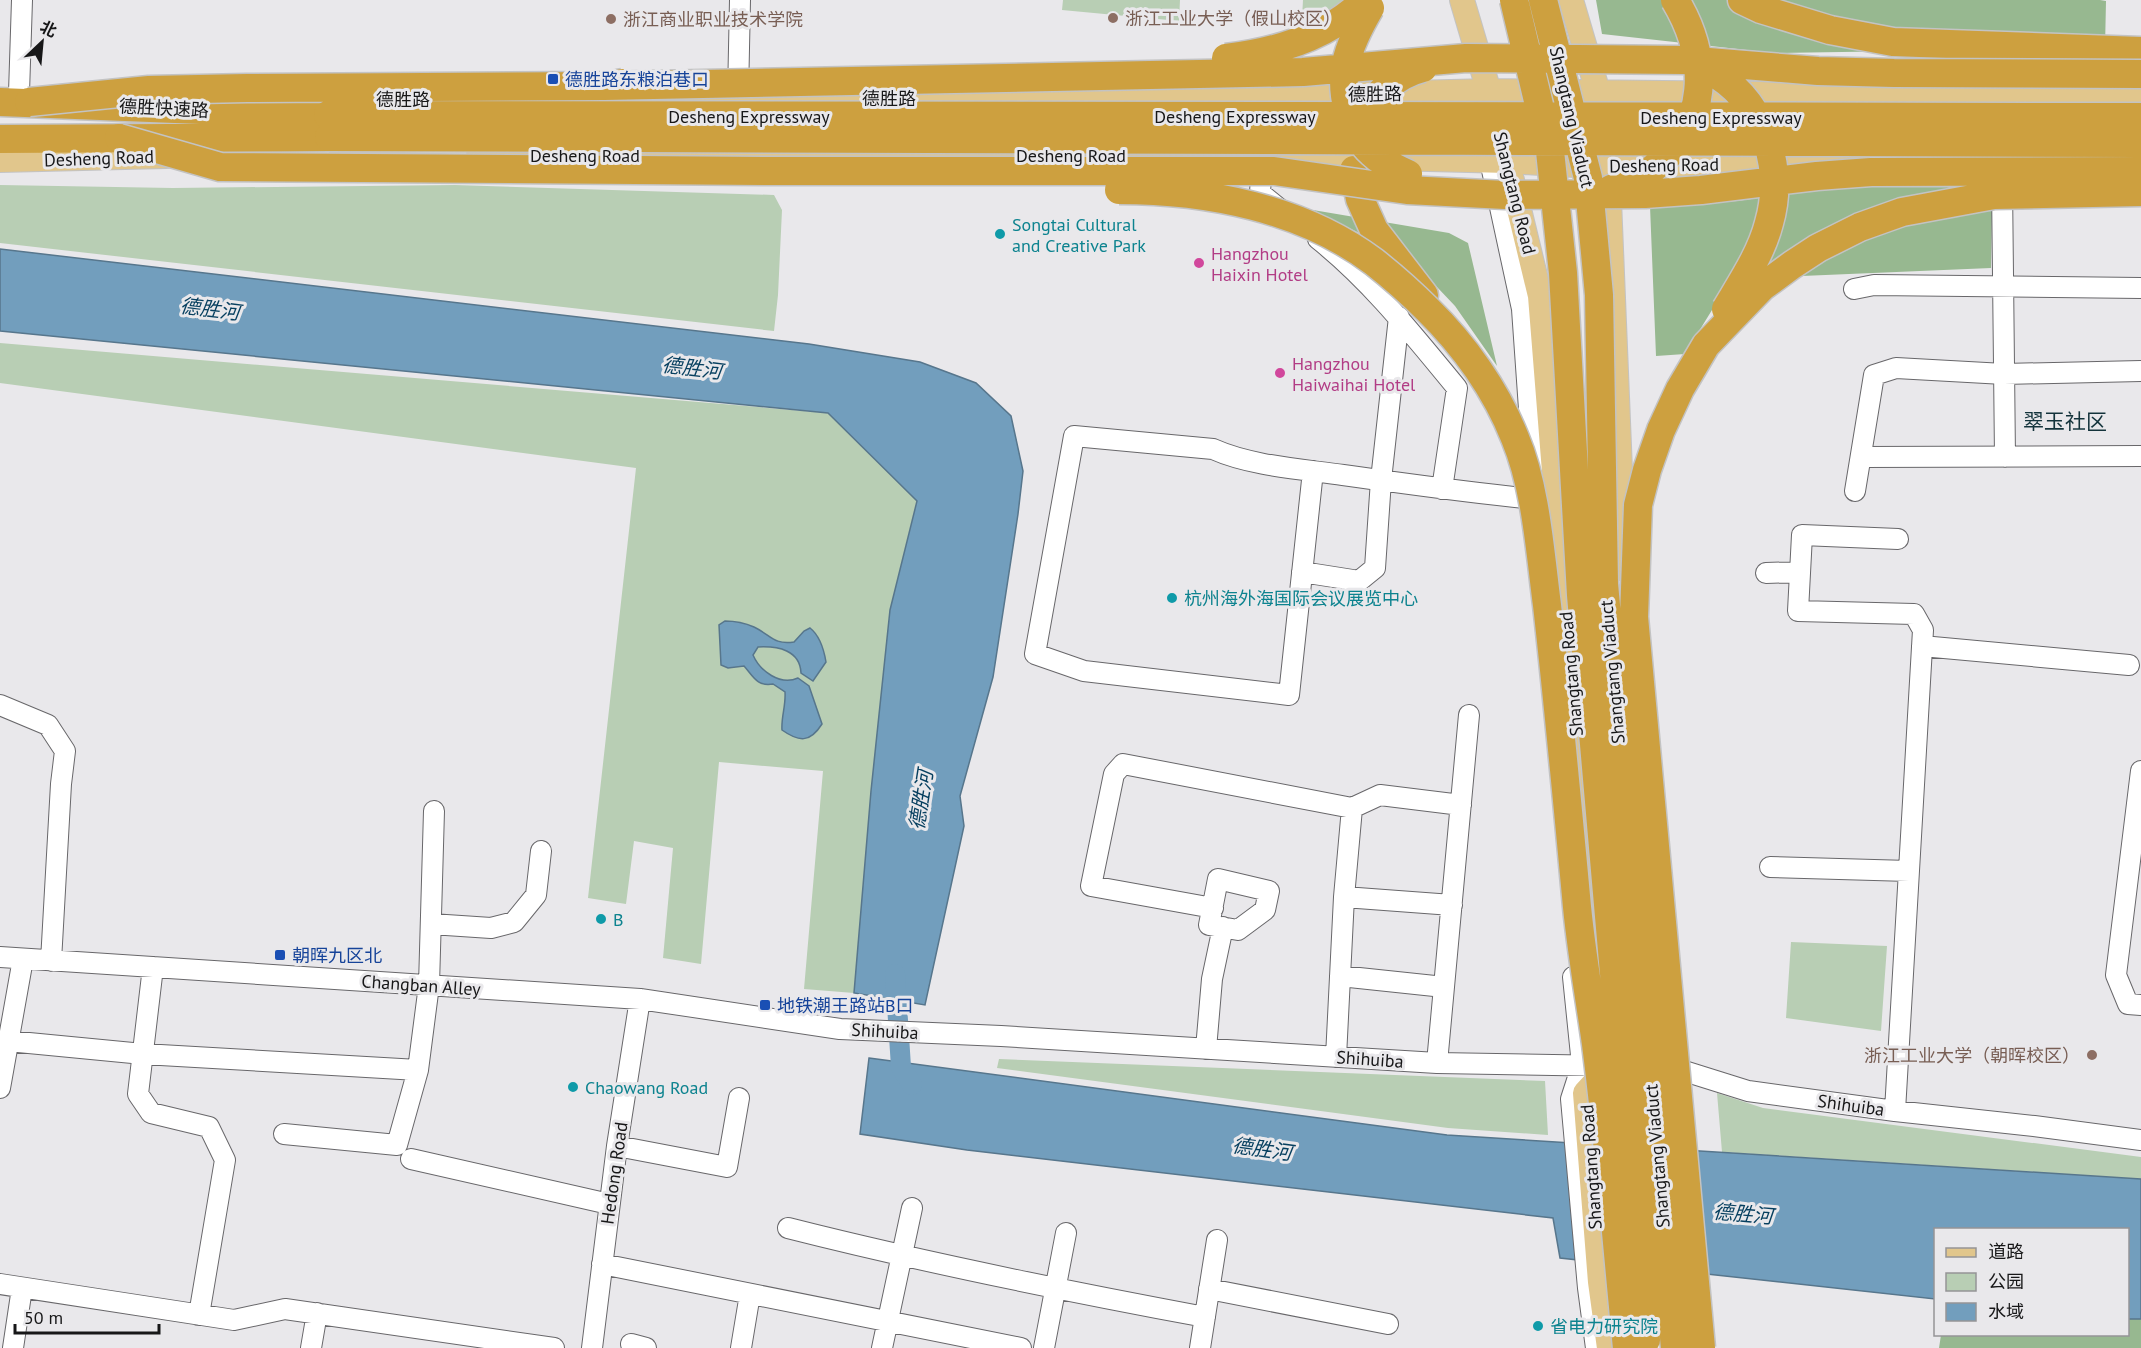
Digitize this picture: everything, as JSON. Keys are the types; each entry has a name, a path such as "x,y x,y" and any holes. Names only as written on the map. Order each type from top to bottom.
{"highway":[{"path":"604,86 712,71 1209,59 1262,54 1306,39 1343,20 1365,0"},
{"path":"1375,0 1360,25 1345,64 1346,105 1350,119 1371,153 1398,170 1454,192"},
{"name":"Shangtang Viaduct","path":"1514,0 1550,151 1563,273 1581,595 1646,1348"},
{"name":"Shangtang Viaduct","path":"1543,0 1588,178 1599,295 1604,584 1675,1348"},
{"path":"1598,194 1636,179 1651,170 1682,136 1689,122 1699,91 1700,76 1694,38 1675,0"},
{"path":"1742,0 1761,9 1830,30 1893,42 2141,51"},
{"path":"12,97 247,88 604,86 1303,72 1466,58 1684,60 1818,71 1894,74 2141,74"},
{"path":"1466,58 1415,70 1387,86 1374,100 1361,121 1354,147 1354,170 1360,199 1374,230 1468,355 1501,408 1517,440 1529,484 1539,544 1560,716 1577,908 1596,1046 1627,1348"},
{"path":"1684,60 1719,76 1746,100 1763,127 1771,154 1776,186 1769,224 1750,267 1680,389 1661,430 1638,505 1634,617 1701,1348"},
{"name":"Desheng Expressway","path":"12,97 328,115 2141,117"},
{"path":"119,138 220,167 1274,171 1407,190 1505,195 1645,194 1870,172 2141,171"},
{"name":"Desheng Expressway","path":"119,138 2141,143"},
{"name":"德胜快速路","path":"0,139 119,138"},
{"path":"565,168 777,188 1140,190 1182,193 1229,201 1304,223 1340,241 1372,261 1405,288 1450,332"},
{"path":"1706,345 1762,287 1792,265 1860,227 1902,212 1994,195 2141,192"}],"main road":[{"name":"Shangtang Road","path":"1462,0 1490,91 1499,161 1540,296 1546,500 1573,710 1609,1066 1578,1096 1594,1285 1609,1348"},
{"path":"1571,0 1598,92 1607,167 1634,807 1664,1065 1685,1290 1693,1348"},
{"name":"德胜路","path":"12,97 738,99 1333,95 1490,91 1598,92"},
{"path":"1598,92 1994,97 2141,96"},
{"name":"Desheng Road","path":"0,160 216,155 1262,156 1499,161 1607,167 1878,160 2141,160"},
{"path":"1552,794 1573,710"}],"street":[{"path":"12,97 22,0"},
{"path":"738,99 740,0"},
{"path":"1333,95 1383,111 1388,151 1349,157"},
{"path":"1262,156 1260,193 1335,252 1399,317 1457,388 1442,489"},
{"path":"2002,160 2005,457"},
{"path":"1854,289 1874,285 2141,288"},
{"path":"1302,572 1359,581 1375,568 1381,480 1399,317"},
{"path":"1855,491 1874,375 1896,368 2004,374 2141,371"},
{"path":"1313,471 1289,695 1084,671 1035,654 1074,436 1213,449 1232,458 1313,471 1442,489 1546,500 1552,794 1582,1065 1578,1096"},
{"path":"1862,457 2141,456"},
{"path":"1895,1112 1923,630 1914,614 1798,611 1802,535 1898,539"},
{"path":"1766,573 1800,572"},
{"path":"1922,646 2129,664"},
{"path":"0,705 48,725 65,751 51,961"},
{"path":"1437,1063 1469,715"},
{"path":"1212,908 1091,886 1114,774 1123,764 1352,808 1380,795 1461,806"},
{"path":"2141,771 2134,881 2116,975 2128,1004 2141,1005"},
{"path":"1336,1057 1344,897 1352,808"},
{"path":"284,1134 397,1145 418,1070 429,985 434,811"},
{"path":"431,924 491,928 514,922 537,895 541,851"},
{"path":"1770,867 1909,871"},
{"path":"1218,879 1269,891 1265,909 1238,930 1223,927 1209,924 1218,879"},
{"path":"1344,897 1452,905"},
{"path":"1206,1049 1212,979 1223,927"},
{"name":"Changban Alley","path":"0,957 640,999 840,1029"},
{"path":"0,1088 23,959"},
{"path":"153,967 138,1094 151,1113 209,1127 225,1160 199,1315"},
{"path":"1340,976 1444,987"},
{"name":"Hedong Road","path":"592,1348 609,1204 640,999"},
{"name":"Shihuiba","path":"840,1029 1001,1036 1437,1063 1664,1065 1748,1091 1895,1112 2034,1126 2141,1140"},
{"path":"8,1041 143,1054 418,1070"},
{"path":"617,1146 727,1167 739,1098"},
{"path":"411,1160 609,1204"},
{"path":"882,1348 912,1208"},
{"path":"789,1228 902,1256 1055,1289 1205,1317"},
{"path":"1044,1348 1066,1233"},
{"path":"1200,1348 1217,1240"},
{"path":"602,1264 1021,1348"},
{"path":"0,1284 234,1320 285,1309 554,1348"},
{"path":"1594,1285 1596,1348"},
{"path":"13,1348 22,1288"},
{"path":"1209,1289 1388,1324"},
{"path":"741,1348 750,1294"},
{"path":"311,1348 317,1313"}],"green space":[{"path":"1063,0 1180,0 1179,21 1062,10"},
{"path":"1303,0 1345,0 1327,15 1302,18"},
{"path":"1596,0 2100,0 2106,1 2105,48 1774,53 1602,34"},
{"path":"1991,182 1991,268 1731,279 1685,354 1656,356 1650,206 1737,201 1836,187"},
{"path":"0,185 173,188 455,185 774,195 782,210 774,331 0,243"},
{"path":"1313,210 1449,233 1468,243 1497,366 1455,306 1419,268 1365,236"},
{"path":"0,343 828,413 917,500 890,610 854,993 804,989 823,771 719,762 701,964 663,958 673,848 634,841 626,904 588,898 636,468 0,383"},
{"path":"1791,942 1887,946 1881,1031 1786,1018"},
{"path":"999,1059 1545,1081 1548,1135 1448,1128 997,1068"},
{"path":"1717,1093 1763,1108 2141,1157 2141,1179 1722,1152"},
{"path":"2129,1319 2141,1319 2141,1348 1939,1348 1941,1336 2129,1336"}],"water":[{"path":"0,249 809,344 920,362 976,383 1011,416 1023,471 993,677 960,796 964,826 925,1005 854,993 871,791 890,610 917,501 828,413 0,331"},
{"path":"725,621 751,626 772,639 787,643 794,642 810,628 816,635 826,662 813,681 801,673 797,659 787,651 773,647 758,647 753,655 760,666 771,676 784,680 798,678 809,686 822,724 813,735 804,739 794,737 782,730 785,692 773,684 759,682 744,666 728,668 721,665 719,625"},
{"path":"869,1058 1447,1135 2141,1179 2141,1319 2129,1319 2129,1228 1934,1228 1934,1299 1560,1258 1553,1218 967,1150 860,1134"}],"waterway":[{"name":"德胜河","path":"895,974 901,1067 912,1085"}],"place":[{"name":"浙江工业大学（假山校区）","path":"1113,18"},
{"name":"浙江商业职业技术学院","path":"611,19"},
{"name":"德胜路东粮泊巷口","path":"553,79"},
{"name":"Songtai Cultural and Creative Park","path":"1000,234"},
{"name":"Hangzhou Haixin Hotel","path":"1199,263"},
{"name":"Hangzhou Haiwaihai Hotel","path":"1280,373"},
{"name":"杭州海外海国际会议展览中心","path":"1172,598"},
{"name":"B","path":"601,919"},
{"name":"朝晖九区北","path":"280,955"},
{"name":"地铁潮王路站B口","path":"765,1005"},
{"name":"浙江工业大学（朝晖校区）","path":"2092,1055"},
{"name":"Chaowang Road","path":"573,1087"},
{"name":"省电力研究院","path":"1538,1326"}],"district":[{"name":"翠玉社区","path":"2065,421"}]}
